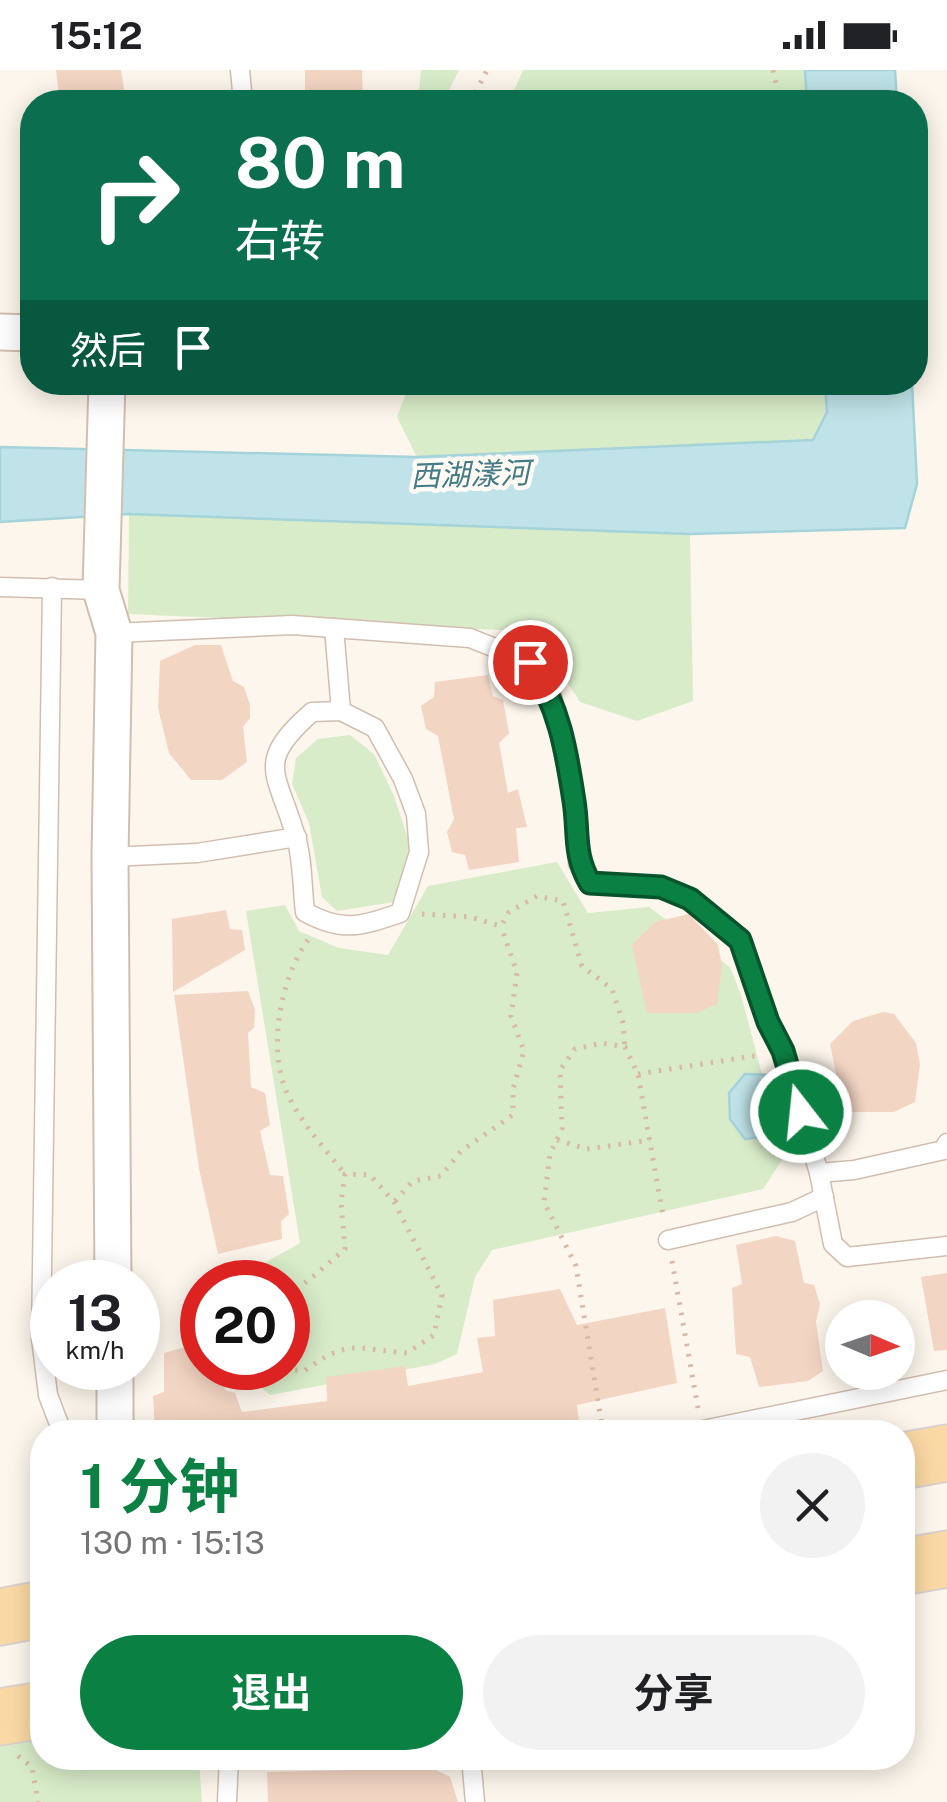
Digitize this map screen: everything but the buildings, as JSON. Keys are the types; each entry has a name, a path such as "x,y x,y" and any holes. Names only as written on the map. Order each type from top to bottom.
{"main road":[{"path":"915,1459 947,1453"},
{"path":"915,1565 947,1559"},
{"path":"0,1617 30,1612"}],"street":[{"path":"108,395 100,590 114,632 110,857 113,1260"},
{"path":"115,1390 115,1420"}],"lane":[{"path":"0,587 100,590"},
{"path":"52,588 41,1338 48,1395 57,1420"},
{"path":"114,632 292,625 334,628 470,638 530,662 552,696 574,804 578,862 590,883 661,887 690,899 740,940 768,1022 783,1051 819,1173 833,1244 847,1257 947,1246"},
{"path":"334,628 341,712"},
{"path":"312,712 341,712 374,728 403,779 416,814 419,852 400,913 362,926 330,926 306,912 296,837 273,777 283,737 312,712"},
{"path":"110,857 197,853 296,837"},
{"path":"819,1173 854,1170 946,1150"},
{"path":"668,1240 792,1212 824,1198"},
{"path":"755,1420 947,1380"},
{"path":"227,1802 228,1770"},
{"path":"473,1770 474,1802"}],"path":[{"path":"394,1202 413,1180 441,1176 461,1151 512,1115 524,1051 511,1016 518,974 502,926 509,912 537,896 563,900 582,966 612,989 623,1023 625,1047 638,1074 696,1420"},
{"path":"400,913 470,916 502,926"},
{"path":"310,1277 345,1249 341,1202 345,1174 286,1094 279,1053 282,1004 294,960 321,921"},
{"path":"601,1420 576,1266 544,1202 550,1154 562,1129 560,1070 576,1049 602,1042 625,1047"},
{"path":"638,1074 783,1051"},
{"path":"556,1140 587,1149 650,1140"},
{"path":"310,1367 352,1344 407,1353 434,1334 442,1294 394,1202 370,1175 345,1174"},
{"path":"18,1726 30,1762"},
{"path":"32,1770 38,1802"}],"green space":[{"path":"421,70 459,70 449,90 419,90"},
{"path":"523,70 805,70 806,90 514,90"},
{"path":"405,395 826,395 827,412 814,440 417,457 397,417"},
{"path":"129,514 690,534 693,701 637,721 580,702 547,651 519,631 128,614"},
{"path":"350,735 374,754 394,796 410,845 394,902 337,911 322,897 309,823 292,784 296,758 318,739"},
{"path":"557,862 588,913 649,907 730,967 784,1157 763,1189 492,1250 475,1277 457,1354 435,1364 310,1387 310,1260 270,1260 300,1243 246,911 285,905 299,931 339,948 388,955 428,886"},
{"path":"264,1390 297,1390 270,1395"},
{"path":"30,1738 30,1770 200,1770 202,1802 0,1802 0,1744"}],"water":[{"path":"805,70 895,70 896,90 806,90"},
{"name":"西湖漾河","path":"826,395 913,395 917,484 905,528 690,534 129,514 0,522 0,447 417,457 813,440 827,412"},
{"path":"745,1074 772,1075 770,1136 745,1139 730,1119 729,1093"}],"route":[{"path":"530,662 552,696 574,804 578,862 590,883 661,887 690,899 740,940 768,1022 783,1051 801,1112"}]}
